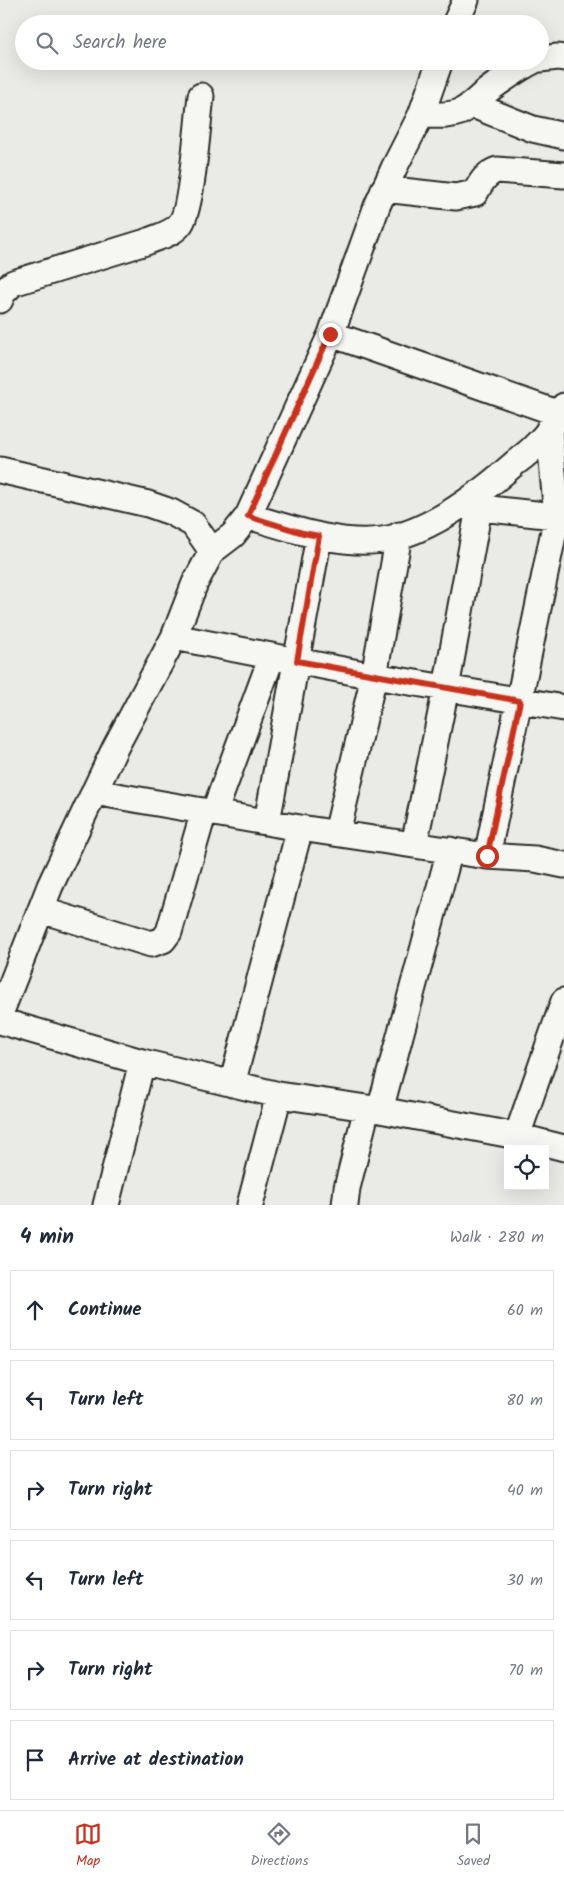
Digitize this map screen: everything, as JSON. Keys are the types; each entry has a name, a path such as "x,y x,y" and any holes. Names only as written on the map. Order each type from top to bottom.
{"street":[{"path":"459,15 466,0"},
{"path":"549,58 558,56 564,58"},
{"path":"0,1014 41,910 94,792 174,637 195,583 212,551 233,535 248,516 330,334 384,189 421,115 437,70"},
{"path":"421,115 443,116 473,105 486,92 516,70"},
{"path":"0,300 2,294 13,283 146,242 167,234 181,224 188,205 201,96"},
{"path":"473,105 533,129 564,136"},
{"path":"384,189 456,197 475,193 489,173 497,170 564,175"},
{"path":"330,334 558,416"},
{"path":"248,516 303,533 343,540 382,540 414,531 469,507 539,443 558,416"},
{"path":"487,856 560,517 558,416"},
{"path":"0,470 148,504 171,512 193,524 212,551"},
{"path":"469,507 560,517"},
{"path":"414,845 446,688 469,507"},
{"path":"337,834 374,676 399,535"},
{"path":"267,822 319,536"},
{"path":"174,637 374,676 564,708"},
{"path":"41,910 151,944 163,940 169,932 209,812 272,656"},
{"path":"94,792 337,834 487,856 535,859 564,865"},
{"path":"232,1084 300,828"},
{"path":"345,1205 347,1188 373,1109 450,850"},
{"path":"518,1136 564,1001"},
{"path":"0,1021 142,1062 232,1084 518,1136 564,1148"},
{"path":"106,1205 142,1062"},
{"path":"250,1205 279,1094"}],"route":[{"path":"330,334 248,516 319,536 297,661 520,701 487,856"}]}
